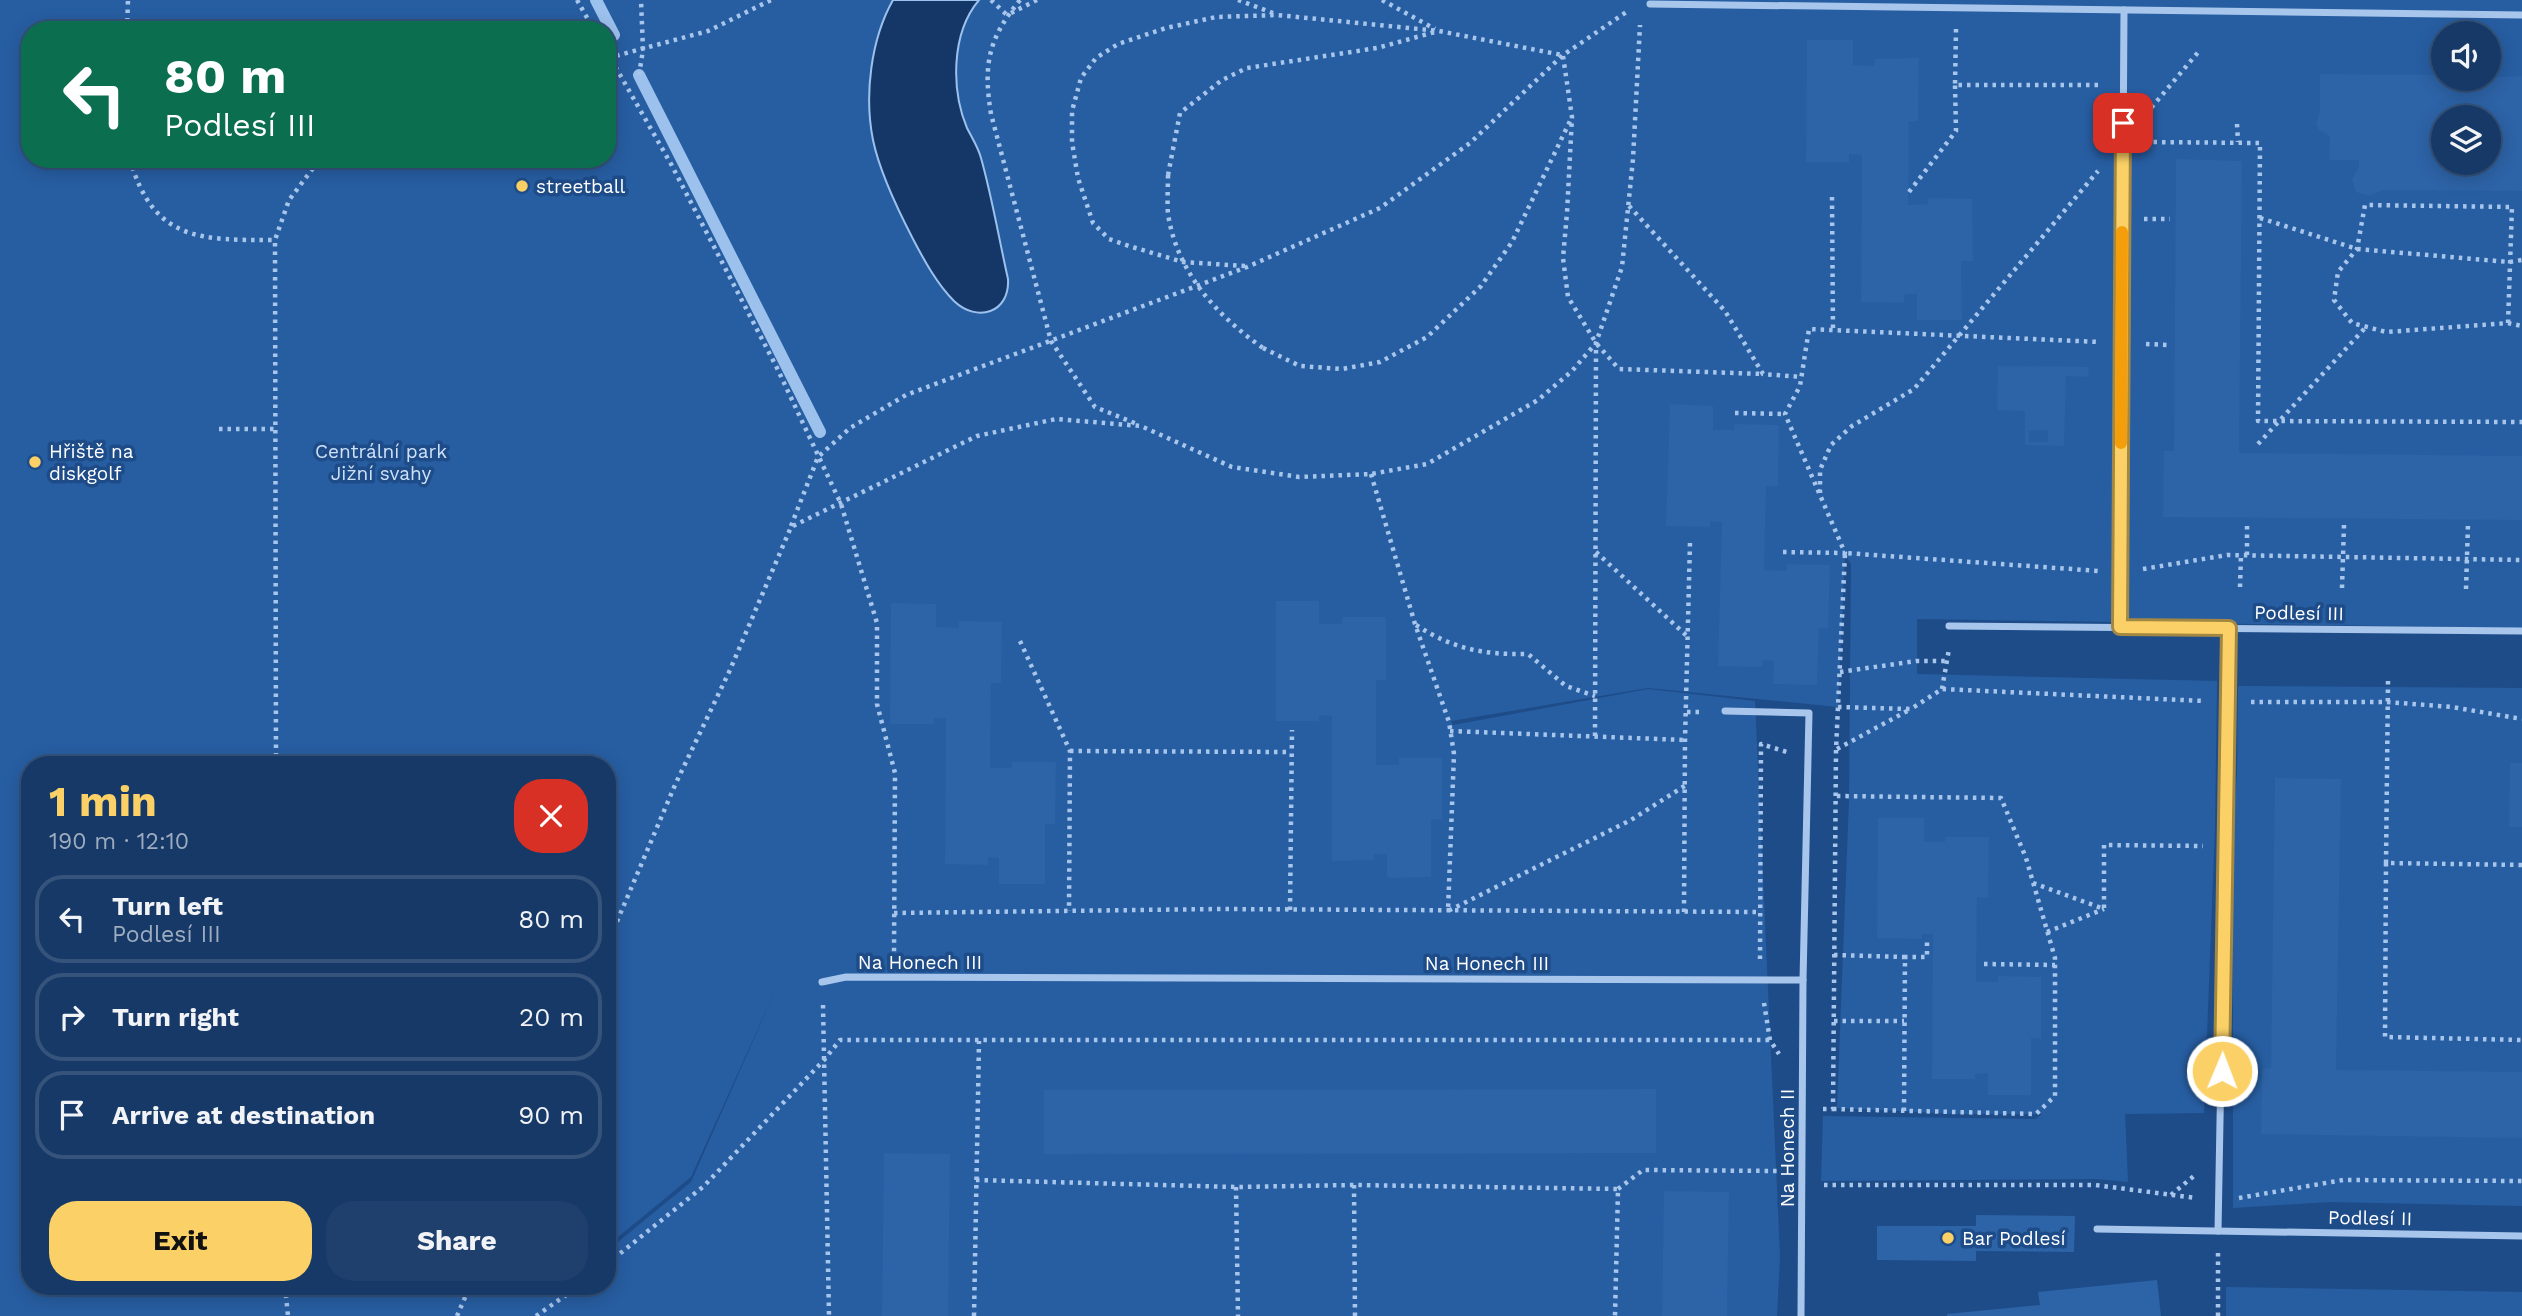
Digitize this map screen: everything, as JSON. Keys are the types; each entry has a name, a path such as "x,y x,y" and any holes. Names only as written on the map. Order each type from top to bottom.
{"street":[{"path":"1650,4 1956,8 1998,4 2124,10 2522,15"},
{"path":"2120,627 2124,10"},
{"name":"Podlesí III","path":"1949,626 2522,631"},
{"path":"2218,1231 2229,628"},
{"path":"1725,712 1809,713 1803,979"},
{"name":"Na Honech III","path":"822,982 846,977 1803,979"},
{"name":"Na Honech II","path":"1801,1316 1803,979"},
{"name":"Podlesí II","path":"2097,1229 2522,1236"}],"path":[{"path":"127,21 128,0"},
{"path":"577,0 589,21"},
{"path":"639,75 643,50 640,0"},
{"path":"616,55 643,50 708,31 771,0"},
{"path":"990,0 1007,15"},
{"path":"1020,0 996,34 988,57 986,85 991,114 1051,341 1095,407 1232,467 1299,477 1371,474 1427,464 1479,435 1538,400 1572,371 1597,343"},
{"path":"1007,15 1037,0"},
{"path":"1238,0 1278,15"},
{"path":"1382,0 1439,31"},
{"path":"1909,192 1956,131 1956,8"},
{"path":"616,924 675,785 730,670 818,457 849,428 906,395 1247,267 1380,208 1470,143 1563,55 1630,10"},
{"path":"1247,267 1183,262 1109,239 1093,223 1084,199 1072,142 1072,111 1081,78 1096,58 1118,44 1166,27 1216,18 1278,15 1439,31 1563,55"},
{"path":"1595,736 1597,343 1622,267 1641,15"},
{"path":"1439,31 1377,48 1247,68 1222,80 1180,113 1168,176 1168,212 1175,244 1184,267 1221,315 1263,348 1300,366 1342,369 1380,362 1427,337 1481,286 1512,242 1572,117"},
{"path":"1820,495 1821,470 1831,445 1853,426 1914,389 2200,50"},
{"path":"1563,55 1572,117 1563,258 1569,297 1597,343 1619,369 1802,377"},
{"path":"616,70 678,176 777,368 841,504 877,623 877,704 895,773 894,978"},
{"path":"1955,85 2124,86"},
{"path":"2237,124 2238,142"},
{"path":"2123,142 2260,143 2258,421 2522,422"},
{"path":"133,168 151,207 176,229 216,240 275,240"},
{"path":"276,756 275,240 289,200 313,168"},
{"path":"1832,197 1833,330"},
{"path":"1628,205 1725,311 1763,374"},
{"path":"2508,323 2512,207 2365,205 2357,248 2339,272 2334,300 2352,323 2386,332 2508,323 2522,326"},
{"path":"2259,218 2357,248 2522,260"},
{"path":"2258,444 2366,327"},
{"path":"1833,1109 1836,750 1845,553 1786,414 1800,386 1808,329 2169,345"},
{"path":"1735,413 1786,414"},
{"path":"791,527 977,436 1056,419 1141,426"},
{"path":"219,429 275,429"},
{"path":"1371,474 1450,731 1454,754 1448,911"},
{"path":"2240,587 2247,522"},
{"path":"2466,589 2468,524"},
{"path":"2342,588 2344,525"},
{"path":"1684,912 1690,542"},
{"path":"1595,551 1688,637"},
{"path":"1783,552 1845,553 2120,572 2227,555 2522,560"},
{"path":"1415,624 1440,640 1474,650 1503,655 1528,654 1566,686 1595,696"},
{"path":"1942,690 1948,661 1949,626"},
{"path":"1020,641 1070,751 1069,911"},
{"path":"1840,672 1916,661 1948,661"},
{"path":"2388,681 2385,1037 2522,1040"},
{"path":"1836,750 1942,690 2227,702 2387,702 2452,707 2522,719"},
{"path":"1838,707 1910,709"},
{"path":"1290,910 1292,730"},
{"path":"1450,731 1685,740"},
{"path":"894,913 1290,910 1761,912 1761,744"},
{"path":"1070,751 1291,752"},
{"path":"1448,911 1631,820 1686,785"},
{"path":"1803,1108 2036,1114 2055,1096 2055,965 2048,932 2025,858 2001,798 1836,796"},
{"path":"2104,909 2104,845 2225,847"},
{"path":"2386,863 2522,865"},
{"path":"2033,883 2104,909"},
{"path":"2048,932 2104,909"},
{"path":"1834,955 1927,957 1927,939"},
{"path":"1903,1111 1905,957"},
{"path":"1984,964 2055,965"},
{"path":"822,982 829,1316"},
{"path":"1834,1021 1904,1021"},
{"path":"616,1257 704,1186 840,1040 1770,1040"},
{"path":"974,1316 979,1041"},
{"path":"976,1180 1236,1187 1354,1185 1618,1189 1643,1170 1784,1171"},
{"path":"1802,1185 2095,1185 2220,1201 2343,1180 2522,1181"},
{"path":"1354,1185 1355,1316"},
{"path":"1236,1187 1238,1316"},
{"path":"1615,1316 1618,1189"},
{"path":"2218,1231 2218,1316"},
{"path":"286,1295 288,1316"},
{"path":"457,1316 466,1295"},
{"path":"536,1316 566,1295"}],"green space":[{"name":"Centrální park Jižní svahy","path":"0,0 2522,0 2522,628 1917,619 1917,674 2217,681 2215,826 2204,1113 2125,1114 2128,1182 2096,1179 1821,1181 1823,1116 2036,1119 2042,1114 1958,1114 1837,1108 1849,801 1851,564 1845,554 1838,707 1648,688 1451,721 1453,725 1648,689 1755,701 1780,1256 1777,1316 0,1316"},
{"path":"2238,686 2522,688 2522,1206 2330,1202 2233,1208 2233,822 2237,774"},
{"path":"2226,1287 2522,1292 2522,1316 2226,1316"}],"shaded area":[{"path":"893,0 979,0 963,29 956,62 956,80 962,113 985,173 1008,279 1004,300 990,311 972,312 963,308 936,279 902,216 876,151 870,123 871,68 879,32"}],"building":[{"path":"1807,40 1853,40 1853,65 1874,66 1875,59 1919,58 1918,121 1909,121 1908,205 1928,204 1928,198 1972,199 1973,261 1961,261 1962,320 1917,320 1917,294 1905,294 1904,303 1861,302 1862,155 1849,154 1849,162 1806,162"},
{"path":"2320,74 2431,75 2431,91 2501,91 2501,77 2522,76 2522,191 2382,190 2370,196 2356,192 2352,179 2359,167 2359,160 2329,160 2330,136 2319,130 2316,123 2320,112"},
{"path":"2176,159 2242,161 2239,453 2522,456 2522,520 2163,517 2164,451 2174,451"},
{"path":"1998,366 2089,367 2088,377 2066,376 2064,446 2025,445 2025,411 1997,410","holes":["2048,430 2048,442 2029,442 2029,431"]},
{"path":"1670,404 1713,406 1713,430 1734,430 1735,424 1779,425 1778,486 1766,486 1764,570 1787,571 1787,564 1830,565 1828,629 1819,628 1817,685 1773,684 1774,661 1763,660 1762,667 1718,666 1722,522 1710,521 1710,527 1666,526"},
{"path":"1276,601 1319,601 1319,624 1342,624 1342,617 1386,617 1386,680 1376,680 1376,765 1399,765 1399,758 1442,758 1442,820 1431,819 1431,877 1387,878 1387,854 1374,854 1374,860 1332,861 1332,716 1319,715 1319,721 1276,721"},
{"path":"891,603 936,604 936,627 958,628 959,621 1002,622 1001,683 991,683 990,768 1012,768 1012,762 1056,762 1055,824 1045,824 1045,884 999,884 999,858 988,857 988,865 945,864 946,718 934,718 934,724 890,724"},
{"path":"2510,763 2522,763 2522,827 2509,827"},
{"path":"2275,778 2341,779 2336,1070 2522,1072 2522,1138 2261,1134 2262,1069 2271,1068"},
{"path":"1878,818 1924,818 1924,842 1945,842 1945,837 1989,837 1988,898 1977,897 1976,982 1998,982 1998,976 2041,977 2041,1039 2031,1038 2031,1095 1988,1095 1988,1073 1975,1074 1975,1079 1932,1079 1933,934 1922,934 1922,939 1877,938"},
{"path":"1656,1089 1656,1153 1044,1154 1044,1090"},
{"path":"884,1153 950,1154 948,1316 882,1316"},
{"path":"1664,1191 1729,1192 1727,1316 1662,1316"},
{"path":"1976,1215 2075,1216 2074,1252 1976,1251 1976,1261 1877,1260 1877,1226 1976,1226"},
{"path":"2157,1280 2161,1316 1947,1316 2040,1305 2038,1292"}],"waterway":[{"path":"596,0 607,21"},
{"path":"639,75 820,432"}],"slow traffic":[{"path":"2121,443 2122,232"}],"place":[{"name":"streetball","path":"522,186"},
{"name":"Hřiště na diskgolf","path":"35,462"},
{"name":"Bar Podlesí","path":"1948,1238"}],"route":[{"path":"2123,123 2120,627 2229,628 2222,1071"}]}
